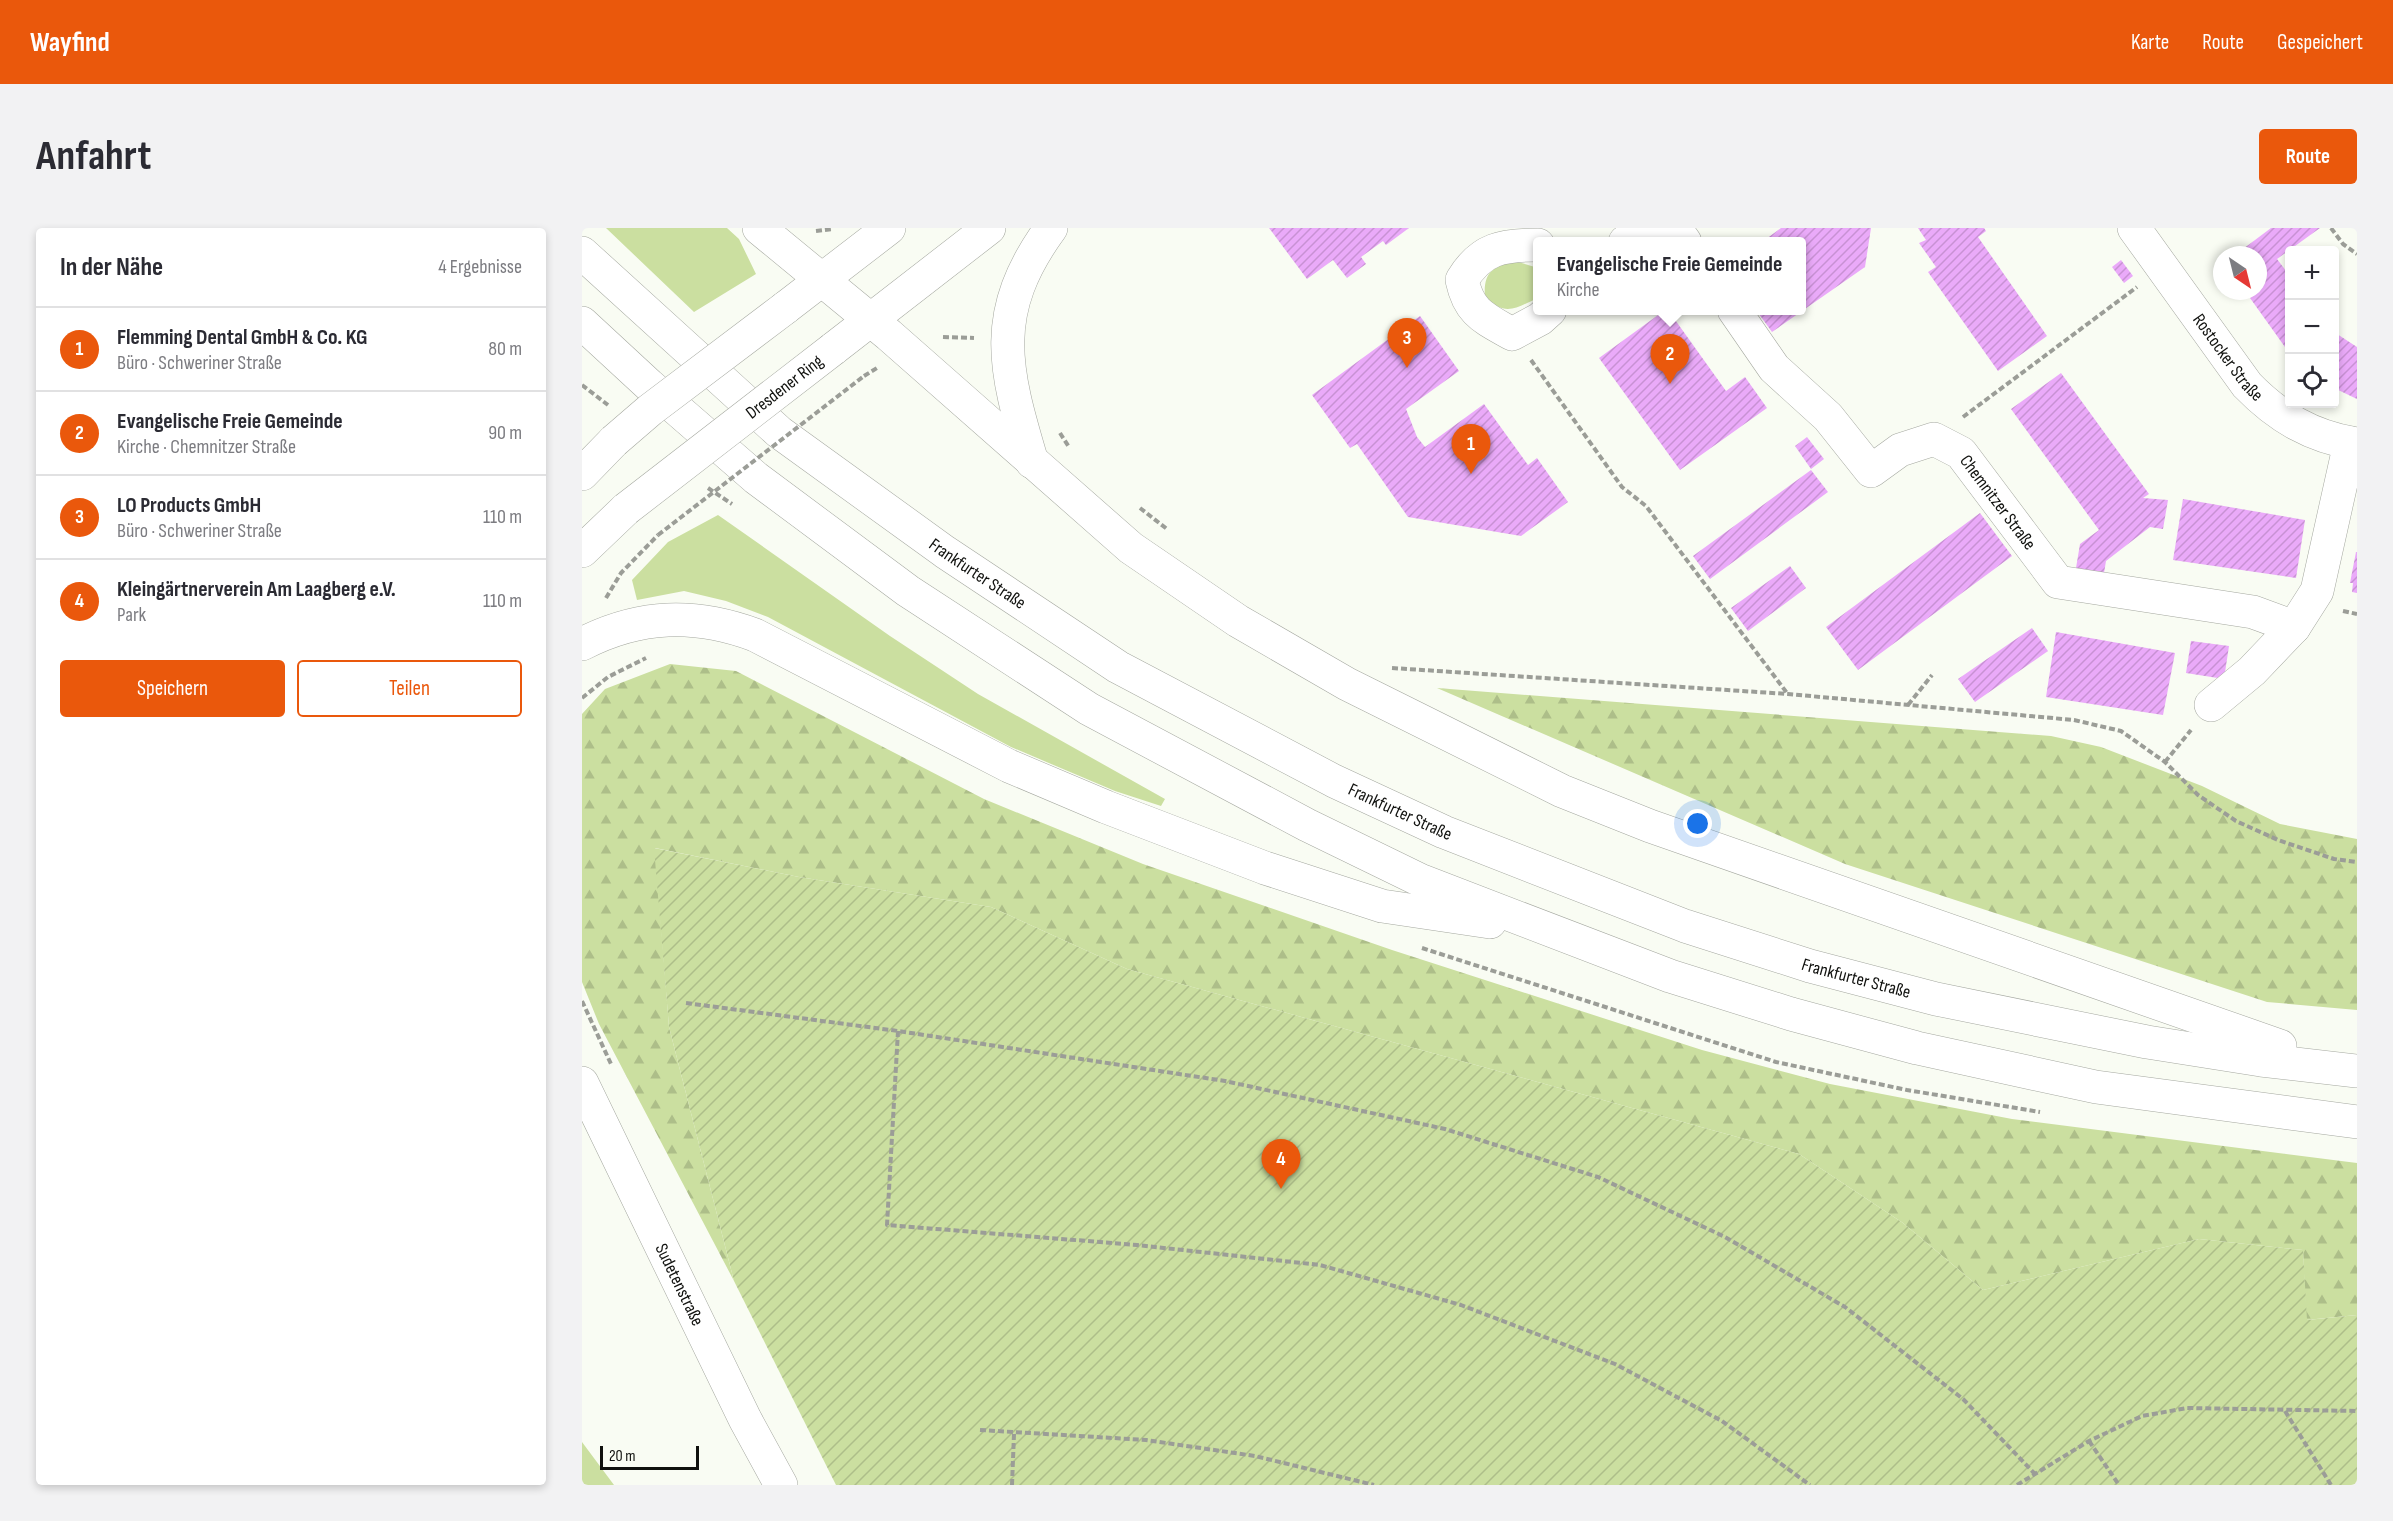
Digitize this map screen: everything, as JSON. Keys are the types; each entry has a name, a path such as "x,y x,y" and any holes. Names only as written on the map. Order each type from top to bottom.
{"street":[{"path":"759,228 871,320 1131,548 1238,621 1347,684 1562,791 1650,826 2248,1037 2357,1069"},
{"path":"582,474 614,441 651,410 889,228"},
{"name":"Dresdener Ring","path":"582,551 626,509 989,228"},
{"path":"1032,462 1011,388 1007,338 1010,306 1031,255 1051,228"},
{"path":"1635,237 1654,228"},
{"name":"Rostocker Straße","path":"2134,228 2247,385 2266,404 2318,436 2353,443"},
{"path":"1533,245 1494,248 1471,265 1462,280 1467,301 1489,321 1512,334 1544,315"},
{"name":"Frankfurter Straße","path":"582,253 778,432 945,552 1118,667 1334,781 1424,823 1558,879 1684,926 1810,966 1936,999 2147,1042 2261,1060 2357,1069"},
{"path":"1737,315 1774,368 1828,417 1871,471 1900,450 1934,439"},
{"path":"582,322 649,385 756,478 908,591 1089,709 1422,881 1541,929 1670,976 1791,1014 1917,1048 2096,1086 2357,1122"},
{"name":"Chemnitzer Straße","path":"1934,439 1961,453 2058,582 2253,612 2294,627"},
{"path":"582,453 614,441"},
{"path":"2211,705 2252,671 2294,627 2317,591 2353,443"},
{"path":"582,644 605,632 650,620 688,619 724,623 755,635 1009,766 1107,807 1265,868 1382,906 1541,929"},
{"name":"Sudetenstraße","path":"582,1083 746,1419 781,1485"}],"path":[{"path":"815,231 836,228"},
{"path":"2331,228 2343,244 2357,254"},
{"path":"1934,439 2162,269"},
{"path":"1512,334 1622,487 1646,506 1788,694"},
{"path":"658,535 864,376"},
{"path":"1058,432 1072,451"},
{"path":"1133,502 1169,531"},
{"path":"1387,667 1788,694 2074,720 2121,731 2165,762 2198,795 2236,822 2277,840 2334,859 2357,862"},
{"path":"1907,706 1932,675"},
{"path":"582,698 608,677"},
{"path":"2165,762 2211,705"},
{"path":"686,1003 1225,1081 1445,1130 1598,1177 1725,1238 1845,1307 1963,1399 2036,1474"},
{"path":"898,1032 887,1225 1137,1245 1330,1268 1461,1305 1615,1364 1722,1421 1810,1485"},
{"path":"2017,1485 2089,1441 2142,1416 2187,1408 2357,1411"},
{"path":"2285,1411 2331,1485"},
{"path":"980,1430 1157,1442 1256,1456 1374,1485"},
{"path":"1012,1485 1014,1434"},
{"path":"2089,1441 2119,1485"}],"green space":[{"path":"606,228 727,228 739,239 756,274 694,312"},
{"path":"1515,261 1533,266 1533,300 1511,309 1505,309 1485,297 1488,276 1501,265"},
{"path":"718,515 890,636 978,694 1165,799 1161,806 1115,791 1011,747 768,617 726,601 684,591 637,600 632,580 668,542"},
{"path":"670,664 736,671 984,799 1143,864 1392,950 1702,1050 1830,1084 2012,1119 2357,1163 2357,1315 2306,1320 2303,1250 2199,1239 1983,1290 1903,1223 1799,1154 1127,969 991,907 799,877 655,848 669,1027 734,1281 599,1024 582,982 582,714 605,689"},
{"path":"1437,688 2051,736 2101,747 2202,786 2280,824 2357,839 2357,1010 2267,1002 1845,864"},
{"path":"654,848 799,877 991,907 1127,969 1799,1154 1903,1223 1983,1290 2199,1239 2303,1250 2307,1320 2357,1315 2357,1485 836,1485 734,1281 669,1027"},
{"path":"582,1442 614,1485 582,1485"}],"building":[{"path":"1269,228 1409,228 1386,245 1383,241 1361,257 1366,264 1347,278 1333,260 1307,279"},
{"path":"1781,228 1871,228 1865,267 1806,308 1806,237 1769,237"},
{"path":"1918,228 1984,228 1986,231 1978,237 2047,336 1998,371 1928,272 1936,267 1919,243 1926,240"},
{"path":"2271,228 2320,228 2295,246 2285,246 2285,253 2277,259 2285,269 2285,347 2251,300 2267,300 2267,246 2247,246"},
{"path":"2121,260 2133,276 2124,283 2112,267"},
{"path":"1658,315 1672,315 1726,391 1745,377 1767,408 1680,470 1599,358"},
{"path":"1760,315 1796,315 1772,332"},
{"path":"1420,316 1459,371 1406,409 1417,437 1425,447 1484,404 1528,465 1537,458 1568,502 1521,536 1408,517 1357,444 1350,448 1312,395"},
{"path":"2339,335 2357,347 2357,399 2339,390"},
{"path":"2061,373 2149,494 2143,498 2168,500 2163,529 2150,527 2106,561 2104,573 2076,568 2080,544 2099,530 2011,409"},
{"path":"1807,437 1824,459 1811,469 1795,446"},
{"path":"1811,470 1828,492 1710,579 1693,556"},
{"path":"2183,499 2305,520 2296,578 2173,560"},
{"path":"1980,513 2012,556 1858,670 1826,627"},
{"path":"2356,552 2357,593 2352,592 2353,583 2350,583"},
{"path":"1790,566 1806,588 1748,631 1731,608"},
{"path":"2032,628 2048,651 1975,702 1958,679"},
{"path":"2056,632 2175,653 2163,715 2046,697"},
{"path":"2191,641 2229,646 2224,679 2186,673"}],"place":[{"name":"LO Products GmbH","path":"1407,368"},
{"name":"Evangelische Freie Gemeinde","path":"1670,384"},
{"name":"Flemming Dental GmbH & Co. KG","path":"1471,474"},
{"name":"Kleingärtnerverein Am Laagberg e.V.","path":"1281,1189"}]}
